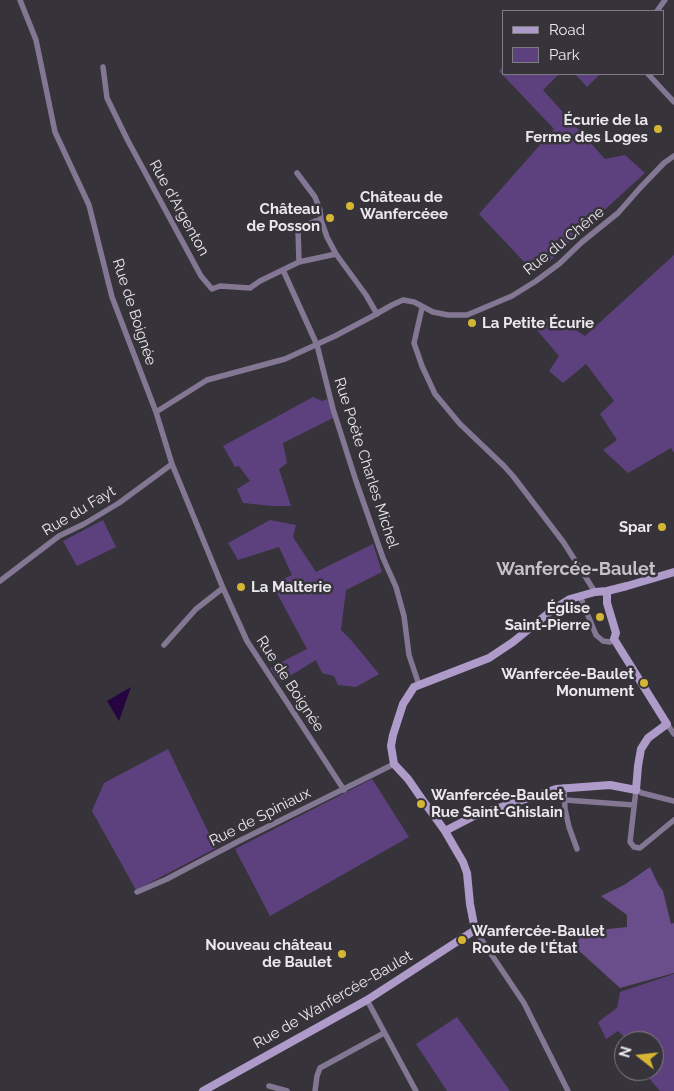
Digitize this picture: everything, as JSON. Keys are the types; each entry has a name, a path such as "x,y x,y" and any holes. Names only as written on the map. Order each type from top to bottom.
{"main road":[{"path":"475,930 466,868 445,831 408,779 394,764 391,746 396,723 403,704 414,688 489,658 513,642 551,610 570,599 606,591 671,572"},
{"path":"445,831 474,816 564,787 610,785 636,790 641,749 648,738 667,724 614,639 616,633 607,603 606,591"},
{"name":"Rue de Wanfercée-Baulet","path":"203,1091 367,1000 475,930"}],"street":[{"name":"Rue de Boignée","path":"20,0 36,40 54,132 89,204 112,297 156,412 172,464 247,641 344,790"},
{"name":"Rue d'Argenton","path":"103,67 107,98 127,139 201,276 212,289 220,286 250,288 282,270"},
{"path":"649,75 674,102"},
{"name":"Rue du Chêne","path":"377,314 403,300 414,302 422,308 433,312 448,315 467,315 512,296 559,264 582,242 618,213 664,163 674,156"},
{"path":"156,412 207,380 285,360 377,314 366,295 336,254 320,220 320,210 315,197 297,173"},
{"path":"299,262 298,229 320,220"},
{"path":"282,270 299,262 336,254"},
{"name":"Rue Poète Charles Michel","path":"282,270 317,345 333,409 356,481 383,558 396,587 404,616 409,655 419,685"},
{"path":"422,308 414,343 435,394 460,424 509,471 544,516 595,592"},
{"name":"Rue du Fayt","path":"0,581 58,536 84,524 119,503 172,464"},
{"path":"164,645 196,609 223,588"},
{"path":"580,596 596,635 610,642 614,639"},
{"path":"667,724 674,734"},
{"name":"Rue de Spiniaux","path":"137,892 167,879 394,764"},
{"path":"564,787 565,809 577,849"},
{"path":"674,801 636,790 630,842 634,847 640,848 674,820"},
{"path":"565,800 634,805"},
{"path":"475,930 524,1003 568,1091"},
{"path":"367,1000 416,1091"},
{"path":"314,1091 320,1068 384,1033"},
{"path":"269,1086 287,1091"}],"green space":[{"path":"503,75 558,75 543,90 605,159 625,155 645,173 547,264 526,264 479,214 554,129"},
{"path":"576,75 599,75 587,87"},
{"path":"674,255 674,453 671,448 628,473 603,450 617,440 600,414 614,401 586,364 563,383 549,371 559,356 536,329 552,314 585,336"},
{"path":"313,397 322,401 327,399 335,417 283,443 287,463 279,469 291,506 243,503 237,489 250,481 239,466 235,467 223,446"},
{"path":"103,520 116,547 77,566 63,541"},
{"path":"270,520 296,525 293,537 316,572 373,544 382,572 346,590 341,630 379,674 356,687 338,685 334,676 322,673 316,660 280,682 270,668 307,649 272,584 292,575 279,547 238,560 228,543"},
{"path":"168,749 216,848 136,890 92,811 104,783"},
{"path":"372,779 409,837 270,916 235,849"},
{"path":"674,974 674,1091 660,1091 652,1081 664,1081 664,1031 614,1031 614,1034 606,1039 598,1022 617,1008 620,992"},
{"path":"457,1017 510,1091 447,1091 416,1044"}],"shaded area":[{"path":"131,687 119,721 107,701"},
{"path":"650,867 663,891 671,924 674,923 674,973 620,988 576,948 581,932 627,927 627,915 601,896 624,885"}],"place":[{"name":"Écurie de la Ferme des Loges","path":"658,129"},
{"name":"Château de Wanfercéee","path":"350,206"},
{"name":"Château de Posson","path":"330,218"},
{"name":"La Petite Écurie","path":"472,323"},
{"name":"Spar","path":"662,527"},
{"name":"La Malterie","path":"241,587"},
{"name":"Église Saint-Pierre","path":"600,617"},
{"name":"Wanfercée-Baulet Monument","path":"644,683"},
{"name":"Wanfercée-Baulet Rue Saint-Ghislain","path":"421,804"},
{"name":"Wanfercée-Baulet Route de l'État","path":"462,940"},
{"name":"Nouveau château de Baulet","path":"342,954"}],"district":[{"name":"Wanfercée-Baulet","path":"576,570"}]}
